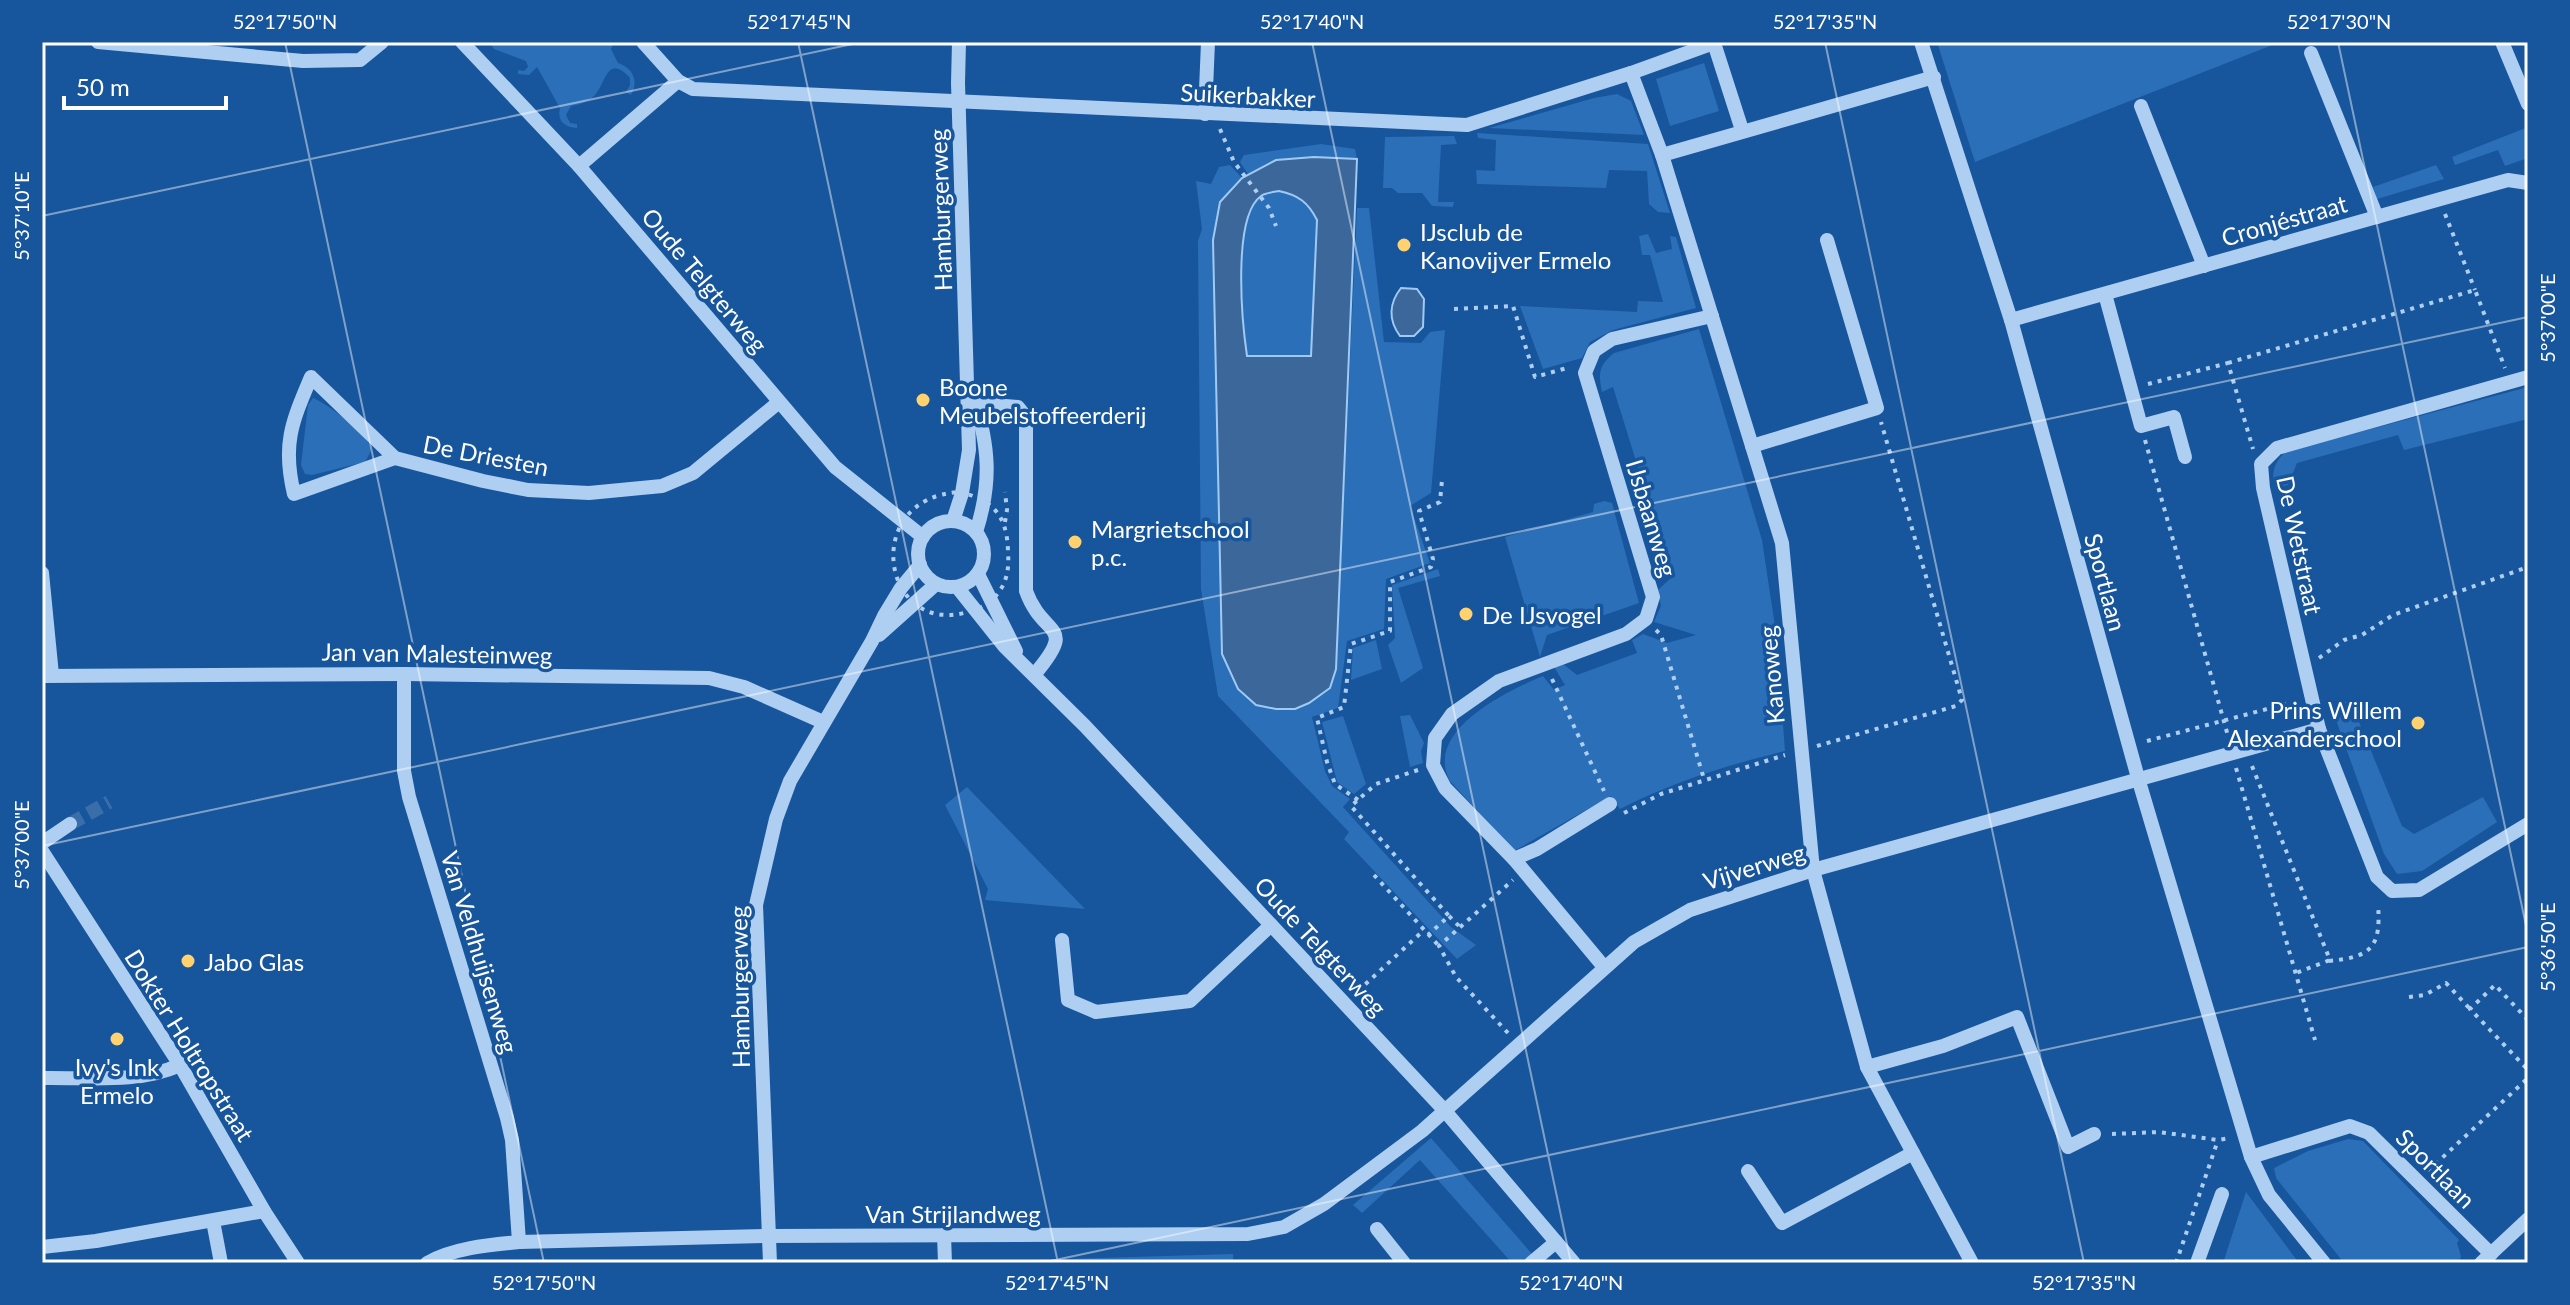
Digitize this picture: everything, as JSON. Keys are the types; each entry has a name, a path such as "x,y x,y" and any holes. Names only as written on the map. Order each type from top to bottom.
{"street":[{"path":"98,42 303,61 360,60 382,42"},
{"name":"Oude Telgterweg","path":"462,42 579,166 835,467 923,537"},
{"path":"579,166 678,81 643,42"},
{"name":"Hamburgerweg","path":"959,42 968,377 986,450 986,502 976,532"},
{"path":"1208,42 1210,115"},
{"name":"Suikerbakker","path":"678,81 693,89 1467,125 1631,73 1714,42 1742,130"},
{"name":"Sportlaan","path":"1921,42 2011,320 2138,778 2244,1136 2269,1195 2324,1263"},
{"path":"2502,42 2528,104"},
{"name":"Cronjéstraat","path":"2311,53 2377,217"},
{"name":"Kanoweg","path":"1631,73 1662,155 1782,543 1813,870 1867,1067 1972,1263"},
{"path":"1662,155 1934,77"},
{"name":"Cronjéstraat","path":"2141,106 2204,266"},
{"name":"Cronjéstraat","path":"2011,320 2508,180 2528,183"},
{"path":"1752,446 1877,408 1827,240"},
{"path":"2105,294 2141,426 2174,417 2185,457"},
{"path":"1589,363 1594,351 1612,339 1712,316"},
{"name":"IJsbaanweg","path":"1589,363 1585,373 1653,597 1646,619"},
{"name":"De Driesten","path":"395,458 294,494 288,468 292,424 311,377 395,458 528,490 589,493 662,486 693,473 779,402"},
{"name":"De Wetstraat","path":"2377,877 2319,729 2263,488 2261,464 2277,448 2528,377"},
{"path":"972,403 1018,407 1026,417 1026,591 1033,608 1057,639 1052,654 1030,672"},
{"name":"Hamburgerweg","path":"953,521 962,493 969,450 972,403"},
{"path":"953,521 966,524 976,532 984,549 984,562 978,574 967,584 957,587 936,584 926,576 920,565 919,547 923,537 939,523 953,521"},
{"name":"Hamburgerweg","path":"770,1263 756,905 776,819 790,781 901,588 920,565"},
{"path":"42,573 47,676"},
{"name":"Oude Telgterweg","path":"978,574 1030,672"},
{"name":"Hamburgerweg","path":"872,641 936,584"},
{"name":"Oude Telgterweg","path":"957,587 1004,646 1445,1111 1574,1263"},
{"path":"1604,967 1519,865 1445,788 1433,765 1435,738 1452,714 1499,681 1626,634 1646,619"},
{"name":"Jan van Malesteinweg","path":"47,676 404,674 709,678 744,687 823,722"},
{"name":"Van Veldhuijsenweg","path":"404,674 404,771 507,1118 512,1140 519,1242"},
{"path":"2138,778 2319,729"},
{"name":"Vijverweg","path":"1445,1111 1634,942 1690,910 1813,870 2138,778"},
{"path":"1519,865 1537,849 1610,804"},
{"path":"42,843 70,824"},
{"path":"2377,877 2392,891 2419,890 2528,824"},
{"name":"Dokter Holtropstraat","path":"42,851 180,1065 264,1211 298,1263"},
{"path":"1062,940 1068,1000 1096,1012 1190,1001 1271,925"},
{"path":"1867,1067 1943,1046 2017,1017 2068,1147 2094,1134"},
{"path":"42,1078 133,1077 167,1071 180,1065"},
{"name":"Van Strijlandweg","path":"427,1263 437,1257 482,1246 519,1242 769,1236 1248,1234 1284,1227 1324,1204 1445,1111"},
{"name":"Sportlaan","path":"2251,1157 2350,1126 2369,1133 2418,1181 2486,1258"},
{"path":"1748,1171 1782,1223 1913,1153"},
{"path":"2197,1263 2222,1194"},
{"path":"42,1247 96,1241 264,1211"},
{"path":"2486,1258 2528,1219"},
{"path":"213,1221 221,1263"},
{"path":"1377,1229 1404,1263"},
{"path":"944,1235 945,1263"},
{"path":"1531,1263 1556,1242"}],"path":[{"path":"1210,115 1234,162 1269,208 1276,226"},
{"path":"2439,199 2510,382"},
{"path":"2131,389 2475,290"},
{"path":"1454,309 1513,306 1535,377 1589,363"},
{"path":"2228,363 2250,443 2261,464"},
{"path":"1545,664 1617,816 1661,794 1704,779 1956,706 1962,700 1877,408"},
{"path":"2141,426 2223,719 2328,961"},
{"path":"1358,800 1335,784 1317,718 1344,707 1351,644 1390,631 1390,582 1431,567 1433,559 1419,511 1440,502 1442,480"},
{"path":"962,493 986,502 1000,515 1008,534 1008,574 992,600 975,610 955,615 933,612 901,588 892,560 892,547 902,522 914,507 934,496 962,493"},
{"path":"2304,668 2344,640 2362,635 2393,615 2528,567"},
{"path":"1646,619 1661,635 1704,779"},
{"path":"2129,746 2311,698"},
{"path":"2238,751 2315,1040"},
{"path":"1433,765 1376,784 1351,806 1460,927"},
{"path":"1439,946 1519,865"},
{"path":"1374,875 1439,946 1456,977 1519,1044"},
{"path":"2296,973 2328,961 2350,959 2369,950 2380,930 2377,877"},
{"path":"1428,935 1449,916"},
{"path":"1345,1004 1424,930"},
{"path":"2409,997 2425,995 2446,983 2528,1070"},
{"path":"2470,1009 2495,985 2528,1020"},
{"path":"2418,1181 2528,1078"},
{"path":"2094,1134 2159,1132 2218,1140 2244,1136"},
{"path":"2176,1263 2218,1140"}],"shaded area":[{"path":"489,42 614,42 611,49 618,63 633,76 633,90 631,95 626,92 630,78 616,68 612,69 592,97 571,106 566,115 570,123 577,124 577,128 568,126 562,122 560,108 537,67 529,75 518,74 518,70 524,71 528,67 526,61 494,49"},
{"path":"1937,42 2280,42 1975,162"},
{"path":"1704,63 1719,111 1670,126 1656,79"},
{"path":"1617,94 1631,101 1644,135 1489,128 1594,98"},
{"path":"2528,127 2528,158 2505,166 2498,150 2455,165 2452,157"},
{"path":"1477,133 1648,144 1670,213 1658,212 1649,204 1647,171 1609,170 1606,188 1477,184 1476,170 1495,171 1496,140 1478,138"},
{"path":"1454,136 1457,144 1441,145 1438,202 1454,202 1453,207 1432,206 1422,193 1398,193 1392,188 1383,188 1385,137"},
{"path":"1321,144 1355,149 1357,159 1314,157 1276,160 1248,174 1240,162 1244,155"},
{"path":"1314,157 1357,159 1336,669 1330,688 1295,709 1256,705 1238,689 1222,654 1213,240 1220,202 1242,178 1276,160","holes":["1279,191 1306,204 1317,220 1311,356 1247,356 1241,271 1246,225 1252,208 1261,196"]},
{"path":"1230,165 1242,178 1220,202 1213,240 1222,654 1336,669 1357,208 1369,208 1384,342 1421,343 1430,332 1445,330 1431,493 1410,506 1430,563 1386,579 1384,629 1347,641 1338,708 1312,717 1325,771 1332,786 1350,799 1343,807 1451,927 1476,945 1457,959 1344,839 1349,832 1218,696 1201,589 1198,241 1202,229 1196,181 1211,184 1219,167"},
{"path":"2436,165 2444,179 2377,199 2373,187"},
{"path":"1279,191 1302,200 1317,220 1311,356 1247,356 1241,271 1245,225 1251,208 1261,196"},
{"path":"1648,234 1656,253 1672,249 1670,236 1676,237 1696,308 1613,330 1590,342 1582,358 1543,369 1520,306 1637,312 1638,301 1663,302 1650,255 1642,255 1639,236"},
{"path":"1401,288 1417,289 1424,299 1423,327 1414,336 1400,336 1393,324 1392,306"},
{"path":"1699,329 1762,540 1776,633 1785,751 1701,775 1620,809 1611,796 1514,851 1450,781 1445,763 1448,746 1458,730 1491,703 1543,676 1554,690 1565,685 1554,667 1563,664 1577,675 1637,653 1632,640 1643,634 1667,643 1696,635 1654,622 1661,606 1658,590 1672,577 1613,387 1602,392 1600,374 1605,361 1614,353"},
{"path":"2528,387 2528,419 2404,450 2398,435 2297,463 2288,485 2275,488 2274,468 2285,452"},
{"path":"313,398 328,406 364,437 371,450 365,462 305,474 301,465 308,405"},
{"path":"1604,501 1612,503 1639,603 1547,635 1540,657 1505,537 1593,512 1594,504"},
{"path":"1438,569 1440,576 1398,588 1423,668 1401,683 1388,645 1395,638 1392,585"},
{"path":"1376,640 1382,669 1351,680 1353,648"},
{"path":"2350,700 2402,826 2414,834 2483,797 2497,822 2422,871 2397,874 2384,854 2337,723 2334,706"},
{"path":"1410,715 1424,743 1421,751 1423,763 1410,767 1400,716"},
{"path":"1343,716 1366,784 1354,794 1337,782 1322,722"},
{"path":"967,787 1085,909 985,900 988,889 945,805"},
{"path":"1431,1138 1540,1263 1512,1263 1420,1160 1362,1213 1353,1205"},
{"path":"2348,1139 2363,1141 2459,1240 2459,1263 2344,1263 2276,1178 2274,1168 2308,1151"},
{"path":"2246,1192 2299,1263 2223,1263"},
{"path":"1233,1254 1233,1263 1032,1263 1032,1260"}],"tunnel":[{"path":"70,824 109,802"}],"place":[{"name":"IJsclub de Kanovijver Ermelo","path":"1404,245"},
{"name":"Boone Meubelstoffeerderij","path":"923,400"},
{"name":"Margrietschool p.c.","path":"1075,542"},
{"name":"De IJsvogel","path":"1466,614"},
{"name":"Prins Willem Alexanderschool","path":"2418,723"},
{"name":"Jabo Glas","path":"188,961"},
{"name":"Ivy's Ink Ermelo","path":"117,1039"}]}
